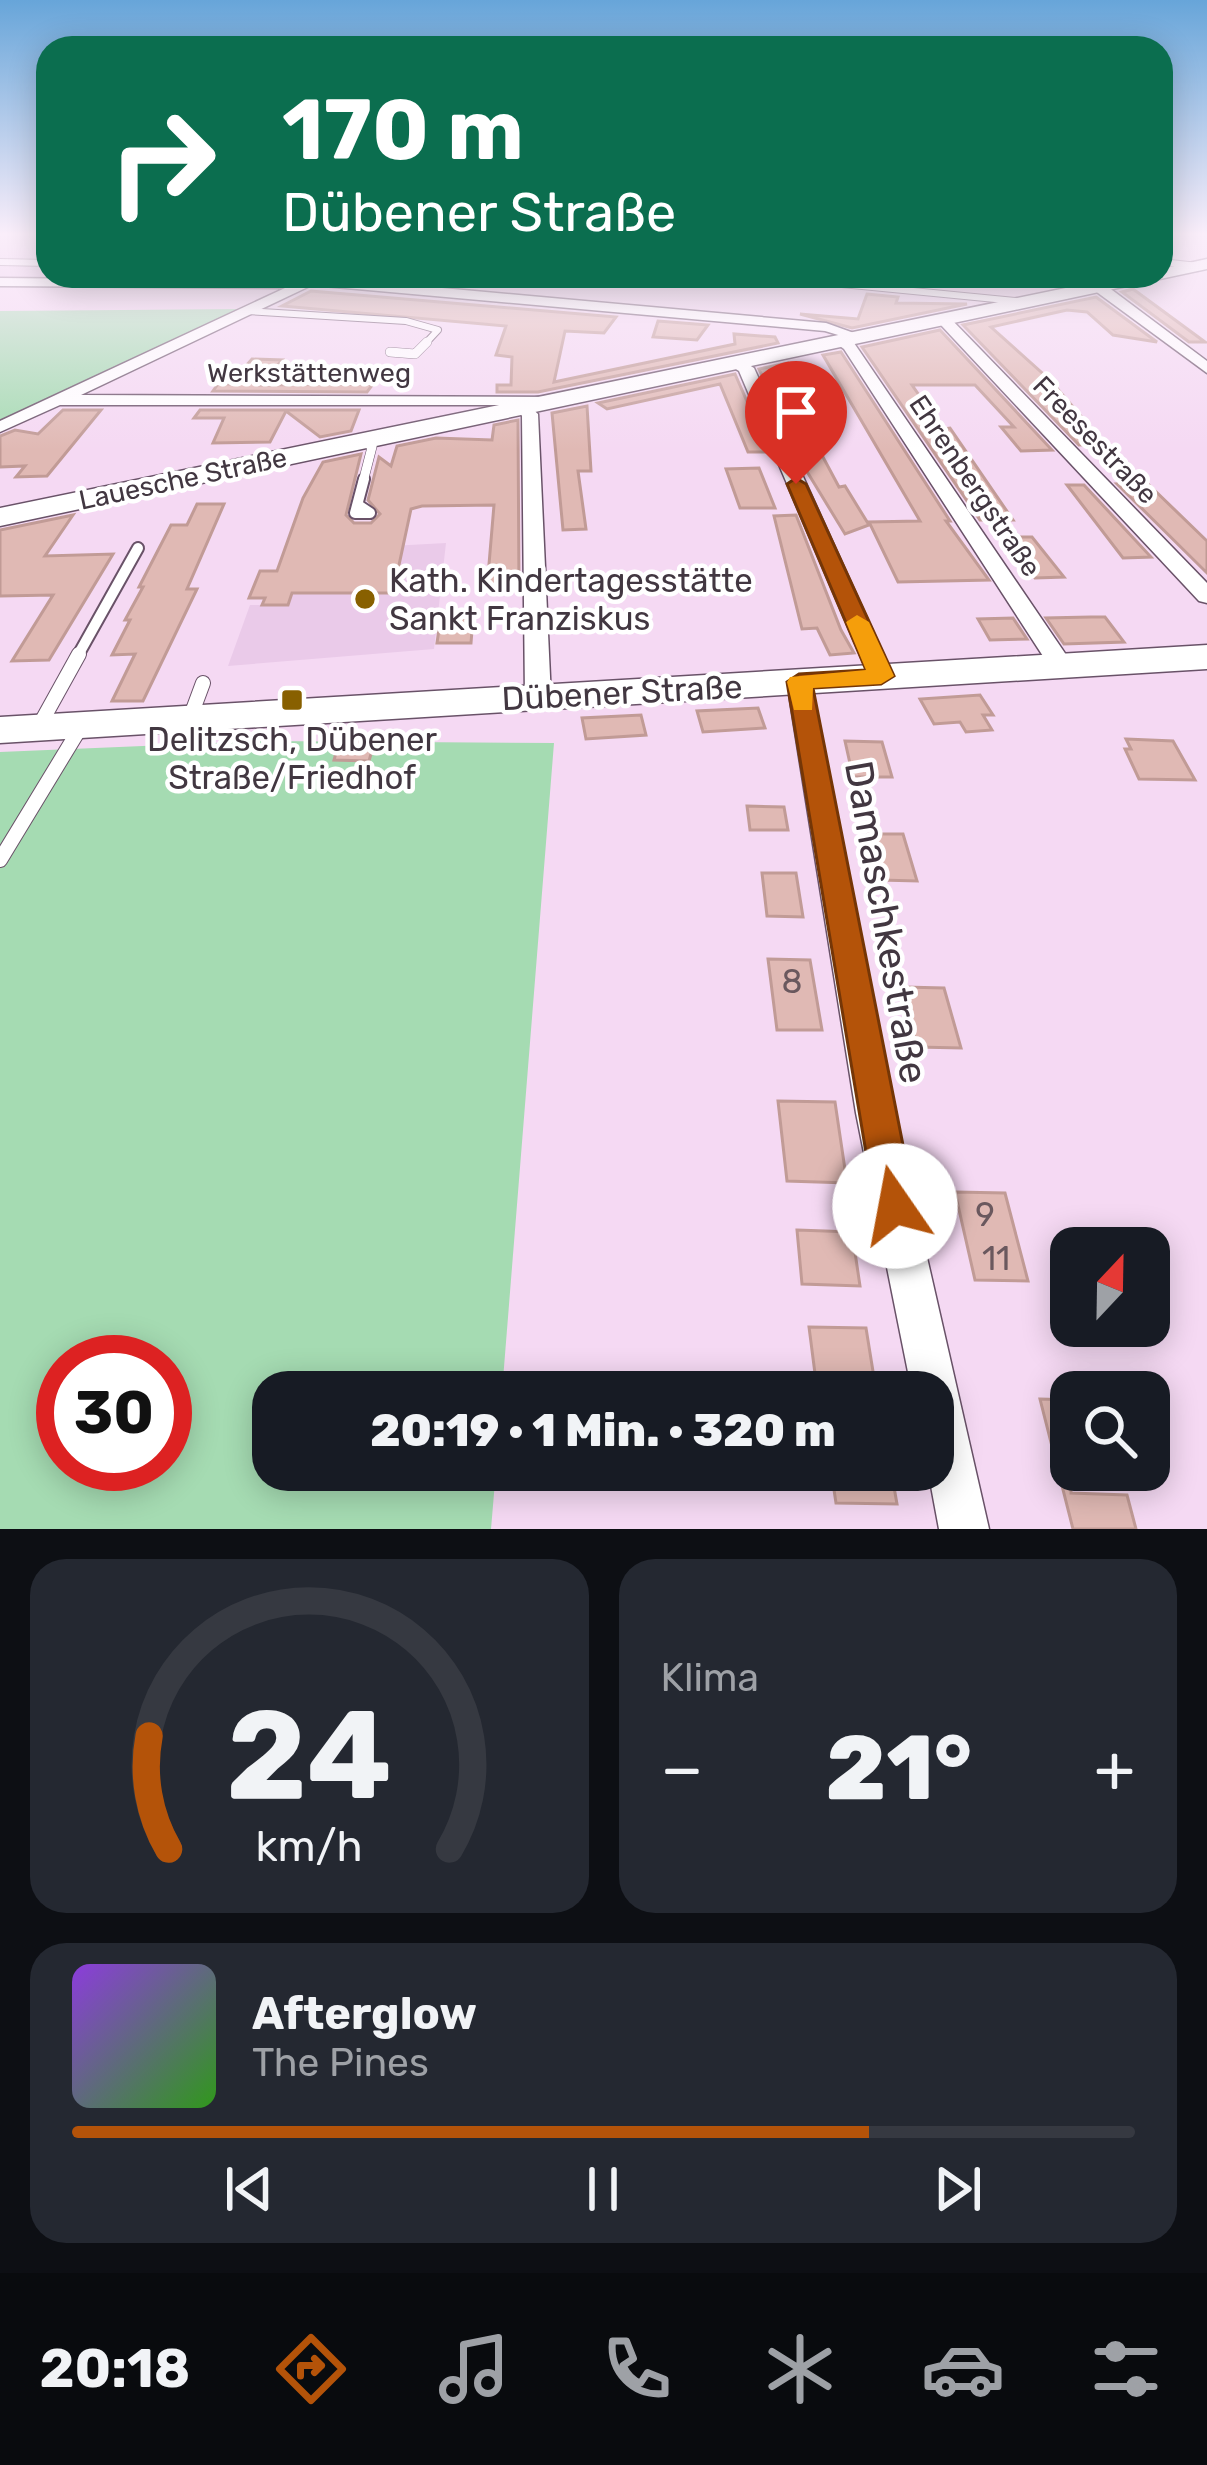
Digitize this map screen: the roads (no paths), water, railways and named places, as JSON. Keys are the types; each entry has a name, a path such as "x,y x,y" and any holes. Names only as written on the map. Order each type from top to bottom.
{"main road":[{"name":"Dübener Straße","path":"19,729 82,725 196,700 538,698 1207,657"}],"street":[{"name":"Werkstättenweg","path":"0,427 257,306"},
{"path":"600,306 826,327 849,339"},
{"name":"Lauesche Straße","path":"0,517 1007,306"},
{"path":"1125,306 1207,368"},
{"name":"Freesestraße","path":"945,321 1207,596"},
{"name":"Ehrenbergstraße","path":"849,339 849,346 1061,665"},
{"path":"736,363 746,368 881,676"},
{"name":"Werkstättenweg","path":"57,400 561,400"},
{"path":"522,408 530,414 538,698"},
{"name":"Damaschkestraße","path":"799,682 875,1113 964,1529"}],"lane":[{"path":"247,311 406,321 438,330 415,354 390,352"},
{"path":"358,505 372,447 365,441"},
{"name":"Dübener Straße","path":"19,729 138,548"},
{"path":"0,860 82,725"}],"place":[{"name":"Kath. Kindertagesstätte Sankt Franziskus","path":"365,599"},
{"name":"Delitzsch, Dübener Straße/Friedhof","path":"292,700"}]}
